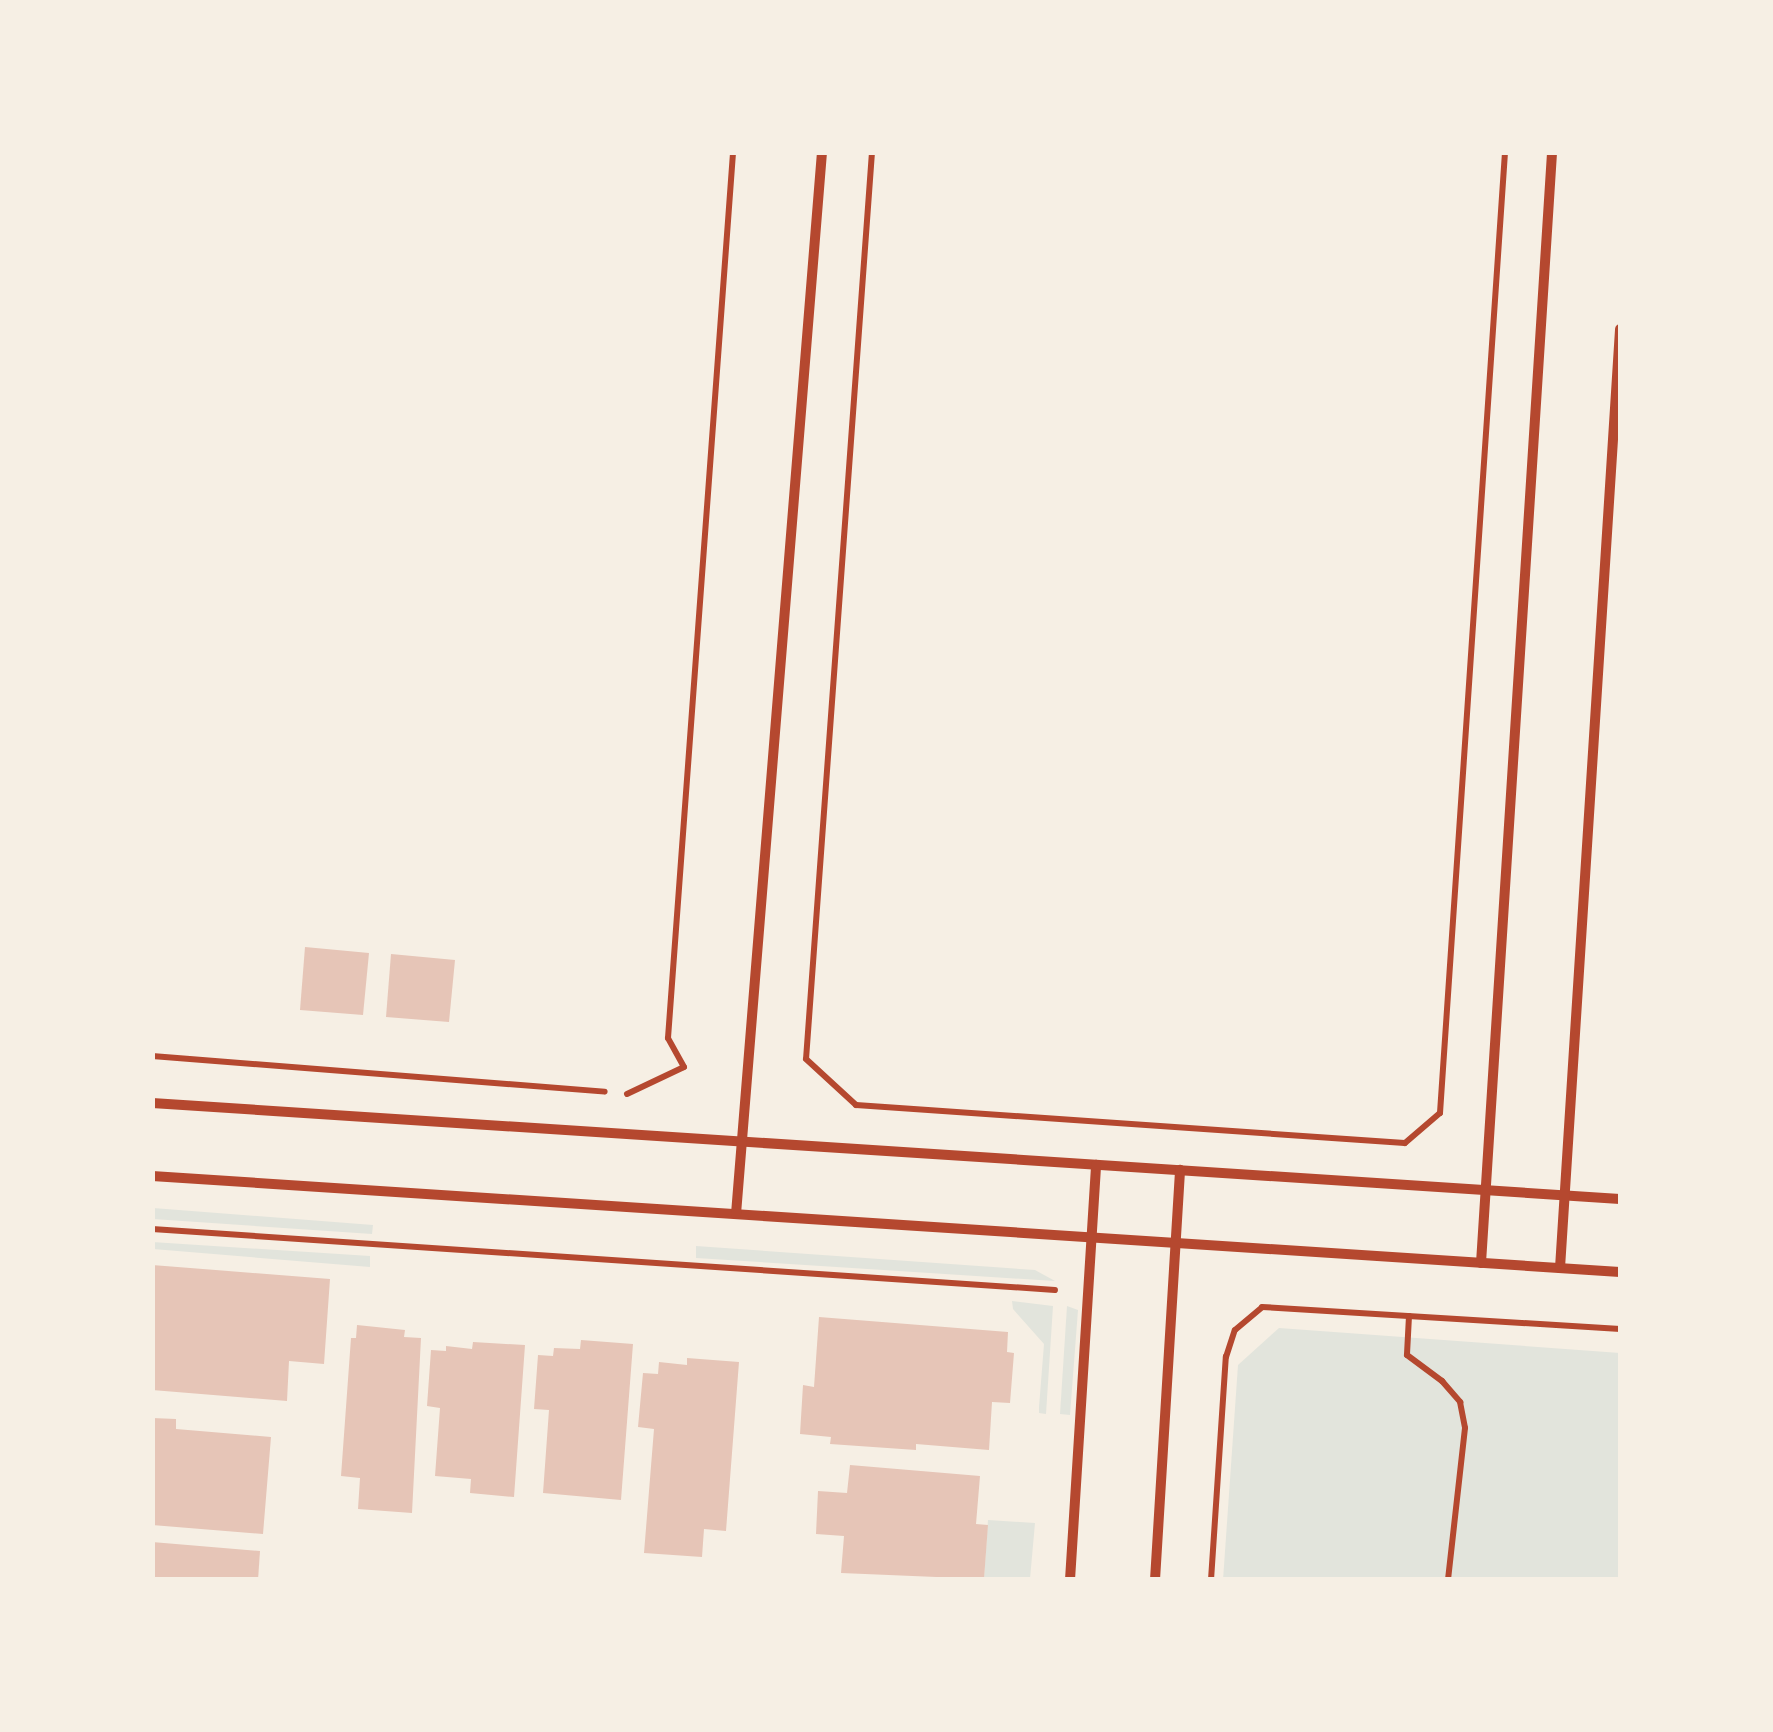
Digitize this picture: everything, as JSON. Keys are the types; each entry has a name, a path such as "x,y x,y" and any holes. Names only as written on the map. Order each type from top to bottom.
{"street":[{"path":"736,1214 822,152"},
{"path":"1481,1263 1552,152"},
{"path":"1560,1268 1620,329"},
{"path":"152,1103 1620,1199"},
{"path":"1070,1580 1096,1165"},
{"path":"1156,1580 1180,1170"},
{"path":"152,1176 1620,1272"}],"path":[{"path":"152,1056 630,1094 684,1067 668,1038 733,152"},
{"path":"872,152 806,1059 856,1105 1406,1143 1440,1113 1505,152"},
{"path":"152,1228 1056,1290 1055,1310"},
{"path":"1211,1580 1226,1357 1235,1330 1262,1308 1620,1329"},
{"path":"1410,1316 1407,1355 1442,1381 1460,1402 1465,1428 1448,1580"}],"shaded area":[{"path":"153,1208 373,1225 372,1234 153,1219"},
{"path":"152,1242 370,1256 370,1267 153,1249"},
{"path":"696,1246 1035,1270 1055,1281 696,1258"},
{"path":"1012,1301 1053,1306 1046,1414 1039,1413 1044,1344 1013,1309"},
{"path":"1067,1306 1078,1310 1070,1415 1060,1414"},
{"path":"1279,1328 1620,1353 1620,1579 1223,1580 1238,1365"},
{"path":"988,1520 1035,1523 1030,1579 968,1580 984,1578"}],"building":[{"path":"305,947 369,953 363,1015 300,1010"},
{"path":"391,954 455,960 449,1022 386,1017"},
{"path":"152,1265 330,1279 324,1364 289,1361 287,1401 152,1390"},
{"path":"819,1317 1008,1332 1007,1352 1014,1353 1010,1403 992,1402 989,1450 916,1444 916,1450 830,1444 831,1437 800,1434 803,1385 814,1387"},
{"path":"357,1325 405,1330 404,1337 421,1338 412,1513 358,1509 360,1478 341,1476 351,1338 356,1338"},
{"path":"581,1340 633,1344 621,1500 543,1493 549,1410 534,1409 538,1355 553,1356 554,1348 580,1349"},
{"path":"473,1342 525,1345 514,1497 470,1493 471,1479 435,1476 440,1408 427,1406 431,1350 446,1351 446,1346 472,1349"},
{"path":"687,1358 739,1362 726,1531 704,1529 702,1557 644,1553 654,1429 638,1427 643,1373 658,1374 659,1362 687,1365"},
{"path":"152,1418 176,1419 176,1429 271,1437 263,1534 152,1525"},
{"path":"850,1465 980,1476 976,1524 988,1525 984,1579 841,1573 844,1536 816,1534 818,1491 847,1493"},
{"path":"152,1542 260,1551 258,1580 152,1580"}]}
